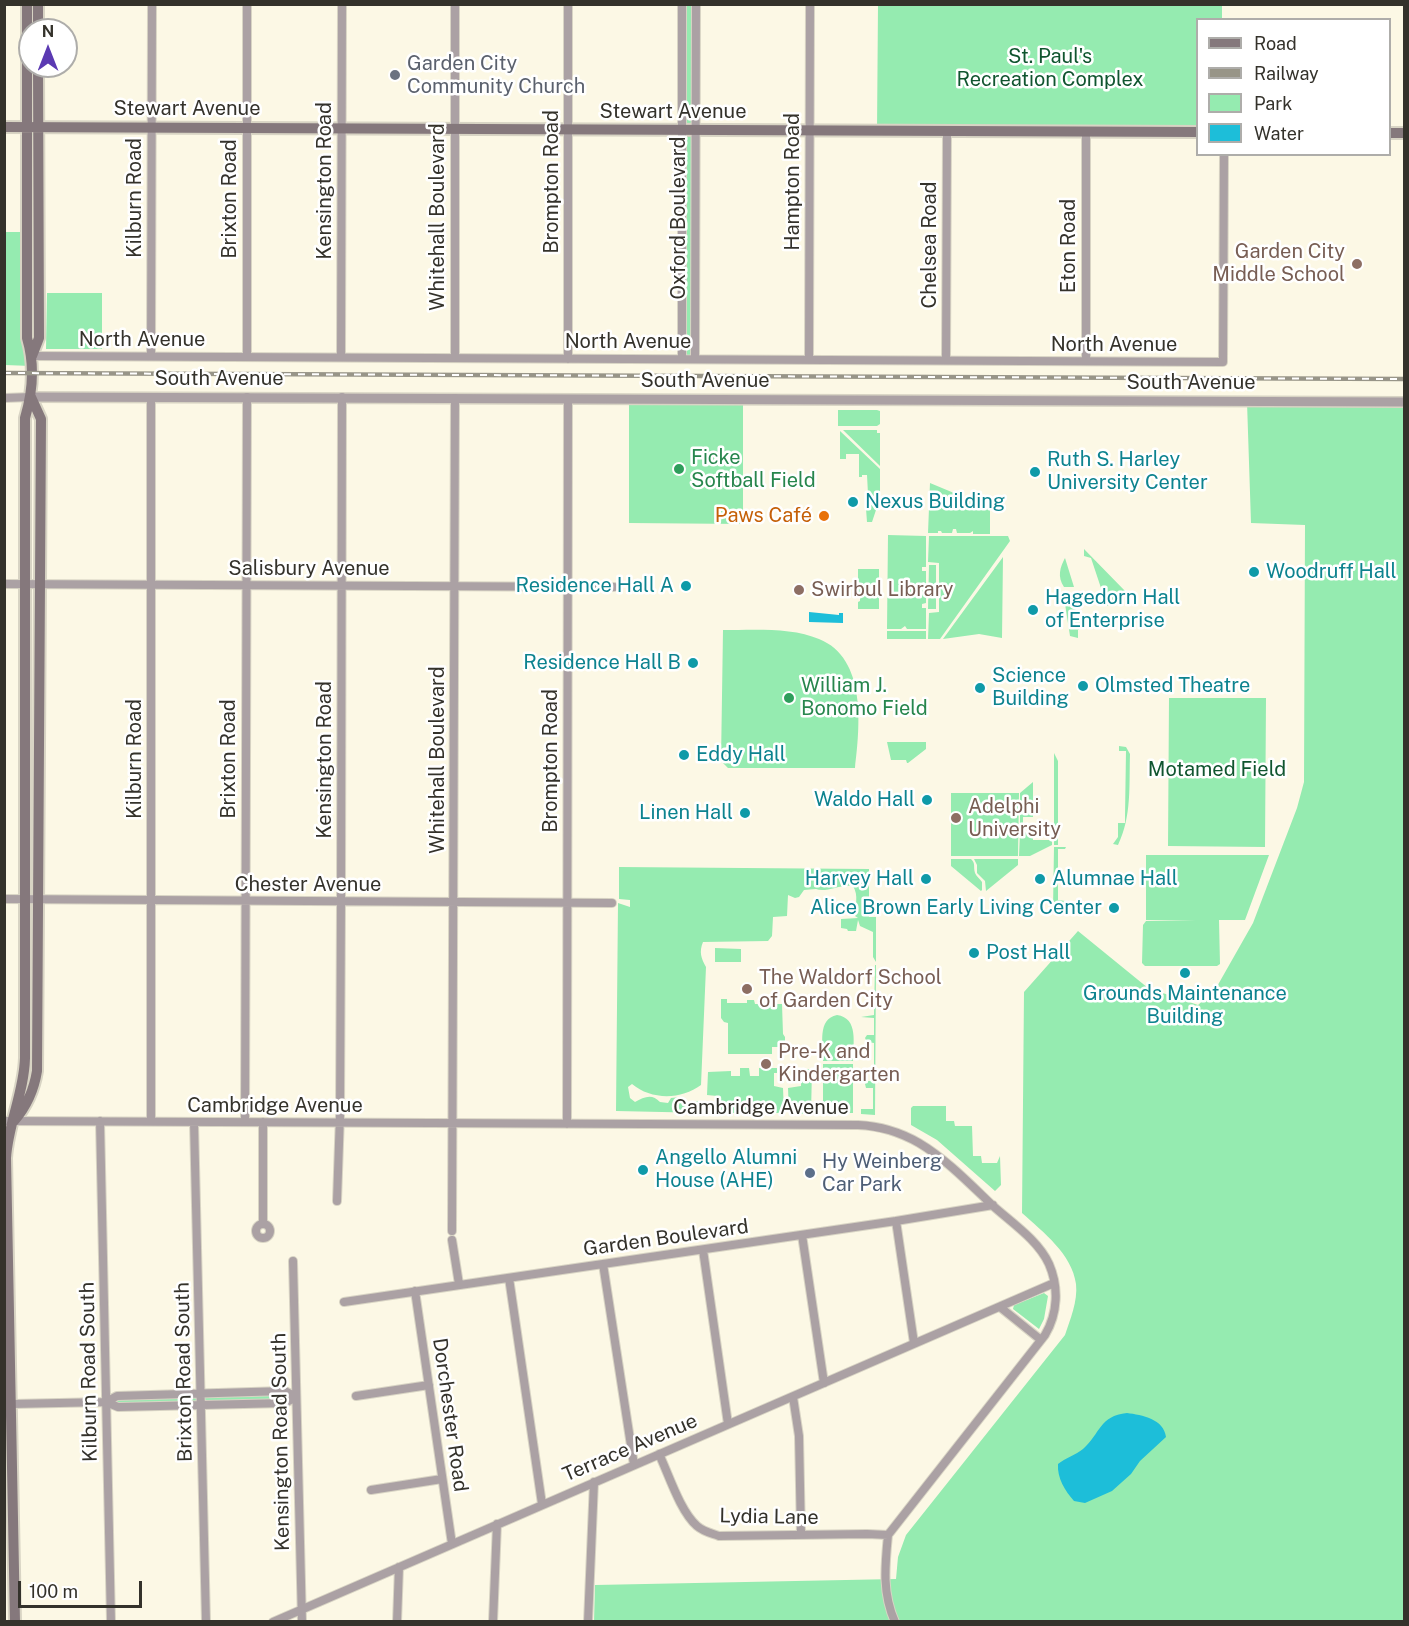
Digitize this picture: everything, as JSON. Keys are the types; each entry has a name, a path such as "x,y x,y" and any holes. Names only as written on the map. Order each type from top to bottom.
{"main road":[{"path":"15,1622 12,1404 7,1335 6,1158 10,1132 9,1121 25,1070 24,584 26,418 31,397 32,356 27,338 32,127 27,4"},
{"path":"32,127 37,78"},
{"name":"Stewart Avenue","path":"4,126 1196,132"},
{"path":"9,1121 26,1107 37,1071 38,584 41,418 31,397"}],"street":[{"name":"Kilburn Road","path":"152,4 152,357"},
{"name":"Brixton Road","path":"247,4 247,357"},
{"name":"Kensington Road","path":"341,357 342,4"},
{"name":"Whitehall Boulevard","path":"455,4 455,358"},
{"name":"Brompton Road","path":"568,4 568,359"},
{"name":"Oxford Boulevard","path":"695,359 696,4"},
{"name":"Hampton Road","path":"809,360 810,4"},
{"name":"Oxford Boulevard","path":"682,9 682,359"},
{"path":"682,9 696,14"},
{"name":"Chelsea Road","path":"946,360 947,131"},
{"name":"Eton Road","path":"1086,131 1086,361"},
{"name":"North Avenue","path":"32,356 1223,362 1224,156"},
{"path":"682,248 695,248"},
{"name":"Kilburn Road","path":"151,397 151,1121"},
{"name":"Brixton Road","path":"245,1122 247,397"},
{"name":"South Avenue","path":"4,398 1404,402"},
{"name":"Kensington Road","path":"337,1202 341,901 342,398"},
{"name":"Whitehall Boulevard","path":"452,1231 454,398"},
{"name":"Brompton Road","path":"567,1124 568,399"},
{"name":"Salisbury Avenue","path":"4,584 614,587"},
{"name":"Chester Avenue","path":"4,899 612,903"},
{"name":"Cambridge Avenue","path":"9,1121 858,1125 879,1127 904,1136 929,1150 993,1205 1039,1249 1048,1263 1056,1295 1052,1319 1041,1340 888,1535"},
{"name":"Kilburn Road South","path":"100,1121 111,1622"},
{"name":"Brixton Road South","path":"194,1122 206,1622"},
{"path":"263,1122 263,1224"},
{"name":"Garden Boulevard","path":"344,1302 993,1205"},
{"path":"896,1221 914,1343"},
{"path":"802,1235 824,1383"},
{"path":"452,1240 459,1284"},
{"path":"703,1250 728,1424"},
{"name":"Kensington Road South","path":"293,1261 302,1622"},
{"path":"603,1264 634,1465"},
{"path":"509,1278 542,1504"},
{"name":"Terrace Avenue","path":"273,1622 1054,1283"},
{"name":"Dorchester Road","path":"415,1292 452,1544"},
{"path":"1000,1306 1041,1340"},
{"path":"356,1396 429,1385"},
{"path":"106,1402 117,1396 200,1393 285,1391 296,1397"},
{"path":"12,1404 106,1402 118,1407 201,1406 285,1403 296,1397"},
{"path":"793,1397 799,1436 801,1534"},
{"name":"Lydia Lane","path":"659,1454 687,1514 696,1526 719,1536 888,1535"},
{"path":"371,1490 442,1479"},
{"path":"588,1622 594,1482"},
{"path":"493,1622 497,1524"},
{"path":"888,1535 885,1591 895,1622"},
{"path":"397,1622 399,1567"}],"green space":[{"path":"695,4 694,358 683,358 683,5"},
{"path":"28,5 39,5 39,18 28,18"},
{"name":"St. Paul's Recreation Complex","path":"878,5 1222,5 1222,18 1196,18 1196,132 877,131"},
{"path":"27,78 39,78 39,337 31,366 5,365 4,232 24,232"},
{"path":"47,293 102,293 102,349 46,349"},
{"path":"1247,402 1404,404 1404,1621 594,1622 595,1585 896,1579 898,1557 906,1535 1065,1335 1076,1297 1073,1273 1063,1253 1022,1213 1024,992 1078,931 1148,988 1198,1005 1215,990 1253,923 1297,808 1304,782 1305,525 1251,523"},
{"path":"629,404 743,404 743,524 629,523"},
{"path":"838,410 880,411 880,424 877,426 838,426"},
{"path":"843,430 877,430 877,433 880,433 880,466"},
{"path":"840,431 880,469 880,498 872,522 867,522 865,495 868,494 867,475 859,477 859,454 846,454 846,459 840,459"},
{"path":"930,483 990,508 990,534 973,534 973,531 957,533 956,529 953,529 952,533 938,531 938,533 928,533"},
{"path":"888,535 926,536 926,567 922,567 922,571 926,571 926,585 921,585 921,590 926,590 926,603 922,604 922,608 926,608 926,629 907,629 905,626 901,629 887,629"},
{"path":"929,536 1008,536 1010,541 940,639 928,639 929,613 939,612 939,563 928,562"},
{"path":"1084,549 1127,593 1107,606 1091,558 1084,556"},
{"path":"1003,557 1002,638 979,634 943,639"},
{"path":"1065,558 1074,587 1064,587 1060,580"},
{"path":"929,565 936,565 936,609 928,609"},
{"path":"858,569 879,569 879,609 858,609 860,583 858,582"},
{"path":"1063,591 1086,625 1078,630 1078,638 1070,636"},
{"name":"William J. Bonomo Field","path":"723,630 772,630 797,633 819,639 835,648 846,661 857,695 858,733 855,768 728,768 721,761"},
{"path":"887,631 926,631 926,639 887,639"},
{"name":"Motamed Field","path":"1169,698 1266,698 1265,847 1168,846"},
{"path":"887,742 926,742 926,749 908,763 906,760 891,760"},
{"path":"1119,746 1126,747 1130,754 1128,812 1126,823 1118,845 1113,844 1118,837 1118,823 1125,823 1126,751 1119,751"},
{"path":"1054,753 1058,761 1058,845 1054,845"},
{"path":"1033,782 1033,817 1023,817 1023,829 1020,829 1020,793"},
{"path":"951,793 1019,793 1018,856 951,856"},
{"path":"1020,832 1033,833 1033,840 1052,840 1052,845 1030,856 1019,856"},
{"path":"1054,847 1066,847 1058,849 1058,900 1065,901 1065,909 1053,909"},
{"path":"1146,855 1269,855 1245,920 1219,920 1220,964 1217,966 1145,966 1142,963 1143,925 1146,921 1196,921 1146,920"},
{"path":"951,859 971,859 974,871 982,882 981,891 951,866"},
{"path":"974,859 1018,859 1018,865 986,891 985,881 977,873"},
{"path":"619,867 869,869 869,917 876,917 876,962 873,957 873,932 860,926 858,920 856,931 841,928 841,919 858,918 855,916 856,897 853,886 804,890 799,897 795,898 788,895 787,916 773,917 772,936 768,941 703,942 701,955 706,967 701,1085 684,1093 666,1096 648,1093 632,1084 628,1087 630,1098 635,1102 651,1097 668,1103 671,1098 681,1097 686,1110 690,1110 697,1101 704,1101 708,1113 616,1111 618,903 630,907 630,900 619,899"},
{"path":"715,948 741,949 741,962 715,962"},
{"path":"875,965 875,1115 861,1114 861,1109 873,1109 873,1088 866,1088 865,1084 867,1081 874,1081 874,1043 867,1042 865,1038 867,1035 874,1035 874,1018 861,1017 874,1015"},
{"path":"721,999 727,999 727,1003 747,1003 747,1000 754,1000 755,1004 782,1004 785,1047 772,1047 772,1054 728,1054 728,1023 721,1018"},
{"path":"837,1015 844,1017 852,1026 853,1061 823,1061 822,1033 826,1021"},
{"path":"823,1064 853,1064 853,1113 823,1113"},
{"path":"740,1068 749,1068 750,1076 759,1076 759,1068 777,1068 777,1073 774,1073 774,1086 783,1088 784,1113 717,1113 717,1096 707,1095 708,1072 731,1071 731,1076 740,1076"},
{"path":"797,1069 812,1069 811,1114 789,1113 788,1088 801,1086 801,1072 797,1072"},
{"path":"913,1106 946,1106 946,1121 954,1121 955,1126 972,1126 973,1156 981,1156 982,1163 997,1163 1000,1156 1001,1185 995,1191 937,1140 911,1125"},
{"path":"1044,1293 1048,1296 1044,1319 1039,1329 1013,1309 1014,1305"},
{"path":"285,1391 296,1397 285,1403 118,1407 106,1402 117,1396"}],"water":[{"path":"809,612 839,615 843,613 843,623 809,622"},
{"path":"1127,1413 1157,1422 1166,1437 1112,1491 1085,1503 1074,1501 1062,1484 1058,1464 1083,1449 1106,1421"}],"railway":[{"path":"4,373 1404,379"}],"place":[{"name":"Garden City Community Church","path":"395,75"},
{"name":"Garden City Middle School","path":"1357,264"},
{"name":"Ficke Softball Field","path":"679,469"},
{"name":"Ruth S. Harley University Center","path":"1035,472"},
{"name":"Nexus Building","path":"853,502"},
{"name":"Paws Café","path":"824,516"},
{"name":"Woodruff Hall","path":"1254,572"},
{"name":"Residence Hall A","path":"686,586"},
{"name":"Swirbul Library","path":"799,590"},
{"name":"Hagedorn Hall of Enterprise","path":"1033,610"},
{"name":"Residence Hall B","path":"693,663"},
{"name":"Olmsted Theatre","path":"1083,686"},
{"name":"Science Building","path":"980,688"},
{"name":"William J. Bonomo Field","path":"789,698"},
{"name":"Eddy Hall","path":"684,755"},
{"name":"Waldo Hall","path":"927,800"},
{"name":"Linen Hall","path":"745,813"},
{"name":"Adelphi University","path":"956,818"},
{"name":"Harvey Hall","path":"926,879"},
{"name":"Alumnae Hall","path":"1040,879"},
{"name":"Alice Brown Early Living Center","path":"1114,908"},
{"name":"Post Hall","path":"974,953"},
{"name":"Grounds Maintenance Building","path":"1185,973"},
{"name":"The Waldorf School of Garden City","path":"747,989"},
{"name":"Pre-K and Kindergarten","path":"766,1064"},
{"name":"Angello Alumni House (AHE)","path":"643,1170"},
{"name":"Hy Weinberg Car Park","path":"810,1173"}]}
